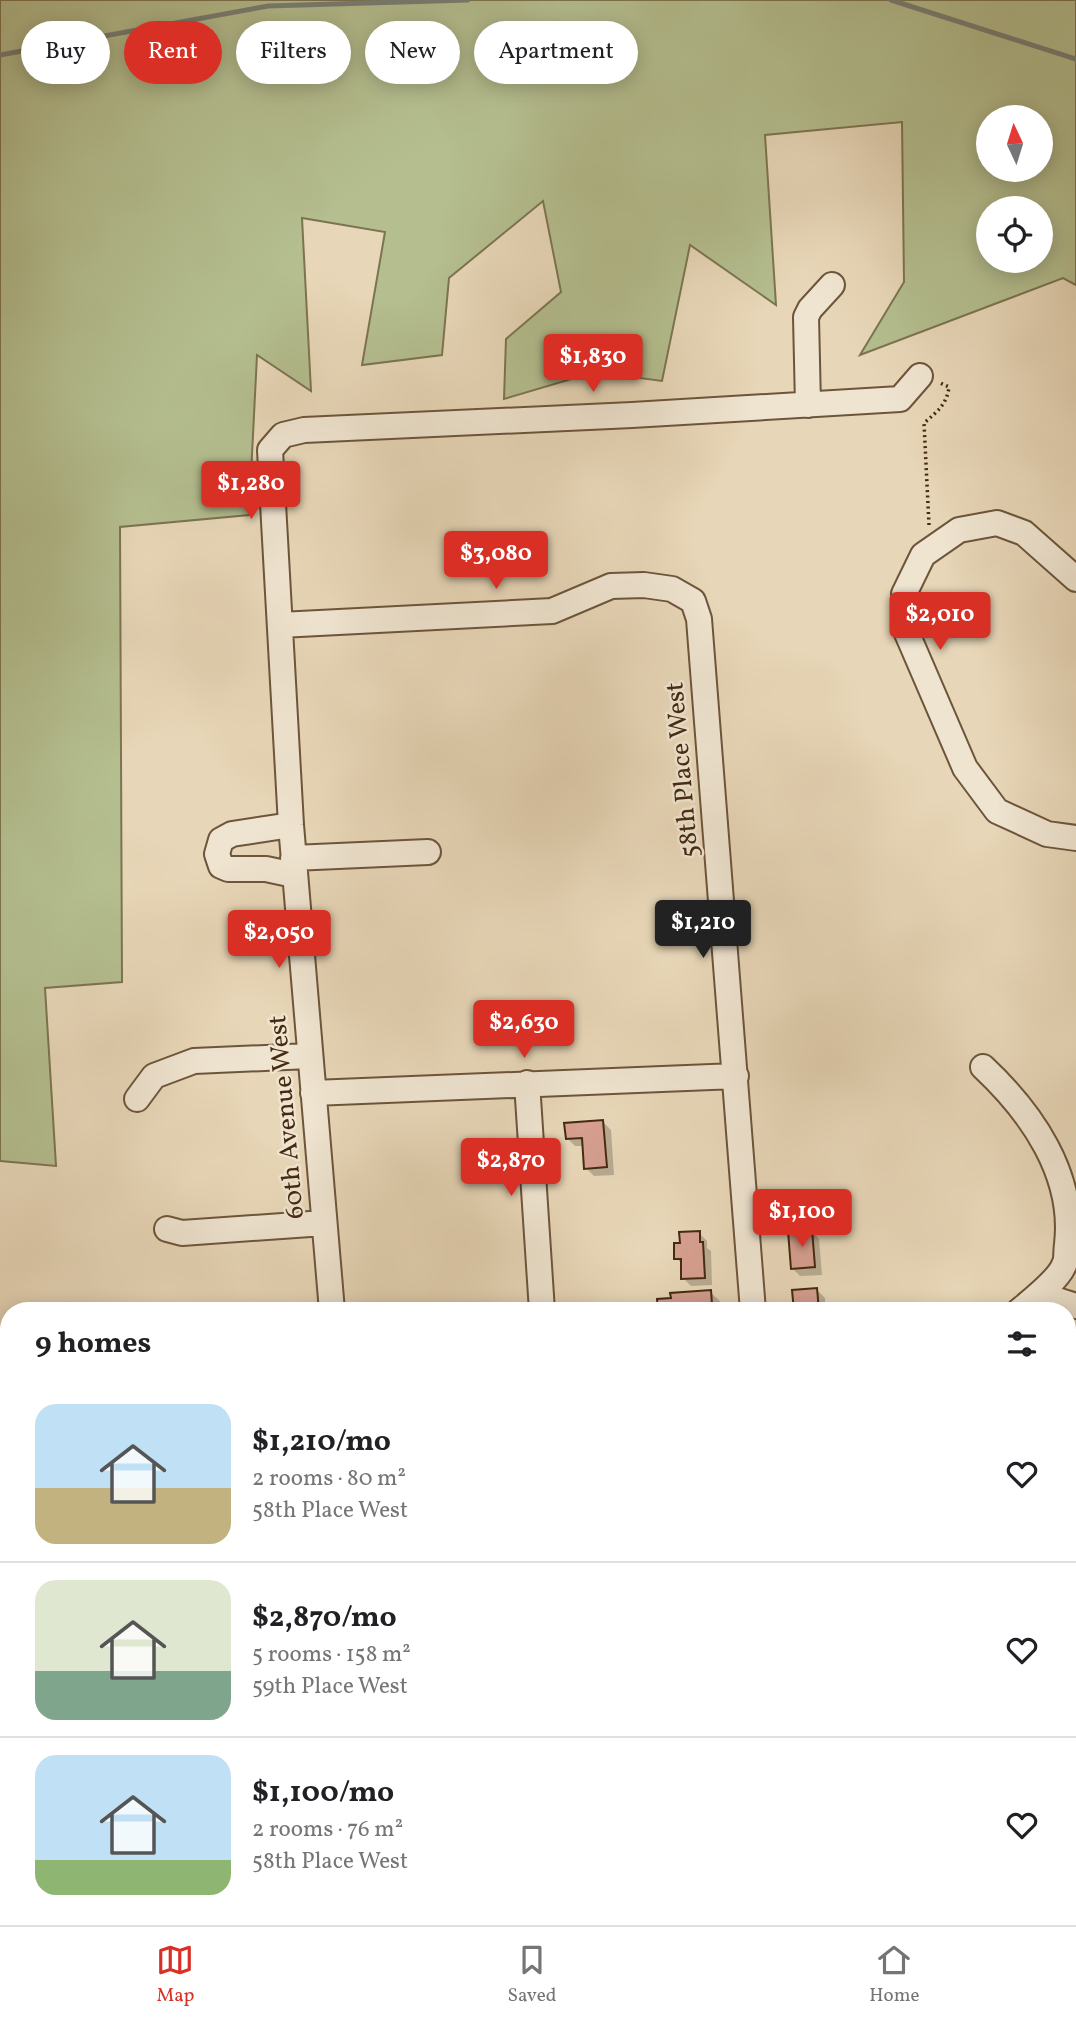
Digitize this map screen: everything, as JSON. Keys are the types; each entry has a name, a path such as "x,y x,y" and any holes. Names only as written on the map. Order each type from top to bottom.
{"street":[{"path":"832,285 806,317 808,405 900,400 920,376"},
{"name":"60th Avenue West","path":"331,1302 294,867 270,450 283,435 304,430 808,405"},
{"path":"1076,579 1024,533 997,523 959,530 923,555 904,594 906,631 965,768 997,811 1047,834 1076,838"},
{"name":"58th Place West","path":"279,625 552,611 611,586 645,585 672,589 693,601 699,619 752,1302"},
{"path":"291,825 232,834 221,840 217,854 221,866 228,869 266,869 428,852"},
{"path":"137,1099 154,1076 194,1061 309,1056"},
{"path":"983,1067 1003,1086 1040,1133 1066,1194 1070,1222 1064,1266 1030,1302"},
{"path":"313,1093 736,1076"},
{"path":"527,1083 541,1302"},
{"path":"167,1229 182,1233 324,1223"},
{"path":"1043,1291 1063,1302"}],"path":[{"path":"920,376 949,387 943,406 924,423 930,533 937,545"}],"green space":[{"path":"0,0 1076,0 1076,285 1063,278 860,355 904,282 902,122 765,135 776,305 690,245 662,381 595,372 504,399 506,339 561,292 543,201 449,278 442,355 362,365 385,232 302,218 311,391 257,355 249,515 120,527 122,982 45,988 56,1166 0,1161"}],"building":[{"path":"603,1120 607,1167 584,1169 582,1138 566,1139 564,1123"},
{"path":"812,1229 815,1267 791,1269 788,1231"},
{"path":"700,1231 705,1278 681,1279 681,1259 674,1259 674,1243 680,1243 679,1232"},
{"path":"817,1288 818,1302 793,1302 792,1290"},
{"path":"711,1290 712,1302 657,1302 657,1299 671,1298 670,1293"}],"waterway":[{"path":"0,55 268,6 468,0"},
{"path":"891,0 1076,59"}]}
